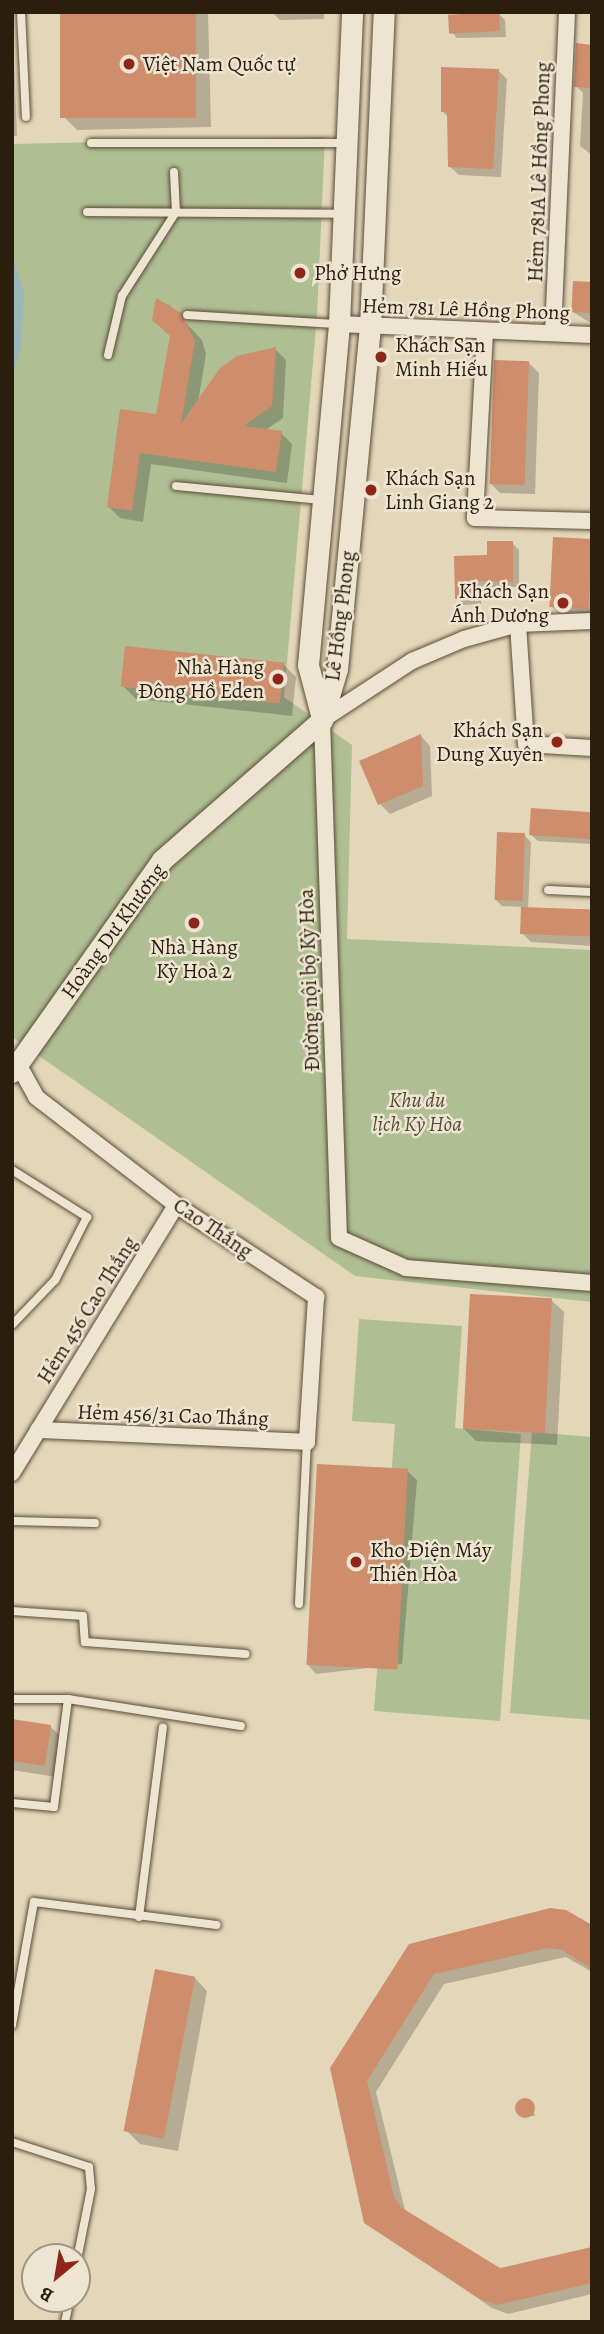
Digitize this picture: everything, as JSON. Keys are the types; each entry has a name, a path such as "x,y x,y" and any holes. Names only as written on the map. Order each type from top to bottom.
{"street":[{"name":"Lê Hồng Phong","path":"322,720 308,666 339,324 352,12"},
{"name":"Lê Hồng Phong","path":"322,720 337,669 370,327 384,12"},
{"name":"Hẻm 781A Lê Hồng Phong","path":"553,333 567,12"},
{"name":"Hẻm 781 Lê Hồng Phong","path":"339,324 592,335"},
{"path":"485,332 475,518 592,521"},
{"path":"322,720 412,661 464,639 518,624 592,621"},
{"path":"518,624 526,744 592,748"},
{"name":"Hoàng Dư Khương","path":"14,1064 162,860 322,720"},
{"name":"Đường nội bộ Kỳ Hòa","path":"322,720 339,1238 406,1268 592,1283"},
{"name":"Cao Thắng","path":"14,1064 36,1097 177,1205 316,1297 307,1442"},
{"name":"Hẻm 456 Cao Thắng","path":"12,1473 177,1205"},
{"name":"Hẻm 456/31 Cao Thắng","path":"38,1430 307,1442"}],"lane":[{"path":"21,12 26,117"},
{"path":"91,143 346,143"},
{"path":"108,355 122,296 176,212 174,172"},
{"path":"87,212 342,214"},
{"path":"187,315 339,324"},
{"path":"176,486 322,500"},
{"path":"548,890 592,892"},
{"path":"12,1170 87,1217 55,1280 12,1325"},
{"path":"299,1604 307,1442"},
{"path":"12,1521 95,1523"},
{"path":"12,1611 83,1616 85,1642 246,1654"},
{"path":"12,1699 68,1699 241,1726"},
{"path":"12,1803 54,1807 68,1699"},
{"path":"139,1917 163,1728"},
{"path":"12,2026 34,1902 217,1925"},
{"path":"12,2142 89,2167 92,2182 80,2243"}],"green space":[{"name":"Khu du lịch Kỳ Hòa","path":"325,137 317,316 284,697 352,745 347,939 592,950 592,1302 355,1276 12,1037 12,144"},
{"path":"359,1319 462,1326 455,1428 521,1434 500,1721 374,1711 395,1424 352,1421"},
{"path":"532,1432 592,1437 592,1720 510,1713"}],"water":[{"path":"12,255 24,293 21,348 12,377"}],"building":[{"name":"Việt Nam Quốc tự","path":"60,12 196,12 196,118 60,118"},
{"path":"499,12 500,31 449,34 448,15"},
{"path":"576,43 592,45 592,88 574,87"},
{"path":"441,67 499,69 493,169 448,167 447,112 441,112"},
{"path":"573,281 592,282 590,313 571,312"},
{"path":"156,298 181,313 195,341 181,424 220,368 237,356 276,347 272,406 244,426 282,431 276,472 140,453 132,511 107,507 120,409 156,414 170,336 152,320"},
{"path":"494,360 529,361 525,485 490,484"},
{"path":"553,537 592,539 588,609 549,607"},
{"path":"487,541 513,541 513,582 475,581 476,598 455,599 454,556 487,555"},
{"path":"125,646 284,663 280,703 121,687"},
{"path":"421,734 423,786 378,805 359,761"},
{"path":"531,808 592,812 590,839 529,835"},
{"path":"497,832 525,833 523,901 495,900"},
{"path":"521,907 592,909 591,936 520,934"},
{"path":"470,1294 552,1298 545,1433 463,1429"},
{"name":"Kho Điện Máy Thiên Hòa","path":"317,1464 408,1469 397,1669 306,1665"},
{"path":"12,1719 51,1725 45,1766 12,1761"},
{"path":"550,1908 566,1910 592,1925 592,1969 562,1950 548,1948 434,1974 367,2081 394,2197 402,2208 500,2268 592,2247 592,2283 497,2305 480,2299 364,2223 330,2068 409,1944"},
{"path":"155,1969 195,1977 164,2139 124,2131"},
{"path":"525,2098 532,2101 535,2108 532,2115 525,2118 518,2115 515,2108 518,2101"}],"place":[{"name":"Việt Nam Quốc tự","path":"129,64"},
{"name":"Phở Hưng","path":"300,273"},
{"name":"Khách Sạn Minh Hiếu","path":"381,357"},
{"name":"Khách Sạn Linh Giang 2","path":"371,490"},
{"name":"Khách Sạn Ánh Dương","path":"563,603"},
{"name":"Nhà Hàng Đông Hồ Eden","path":"278,679"},
{"name":"Khách Sạn Dung Xuyên","path":"557,742"},
{"name":"Nhà Hàng Kỳ Hoà 2","path":"194,923"},
{"name":"Kho Điện Máy Thiên Hòa","path":"356,1562"}]}
